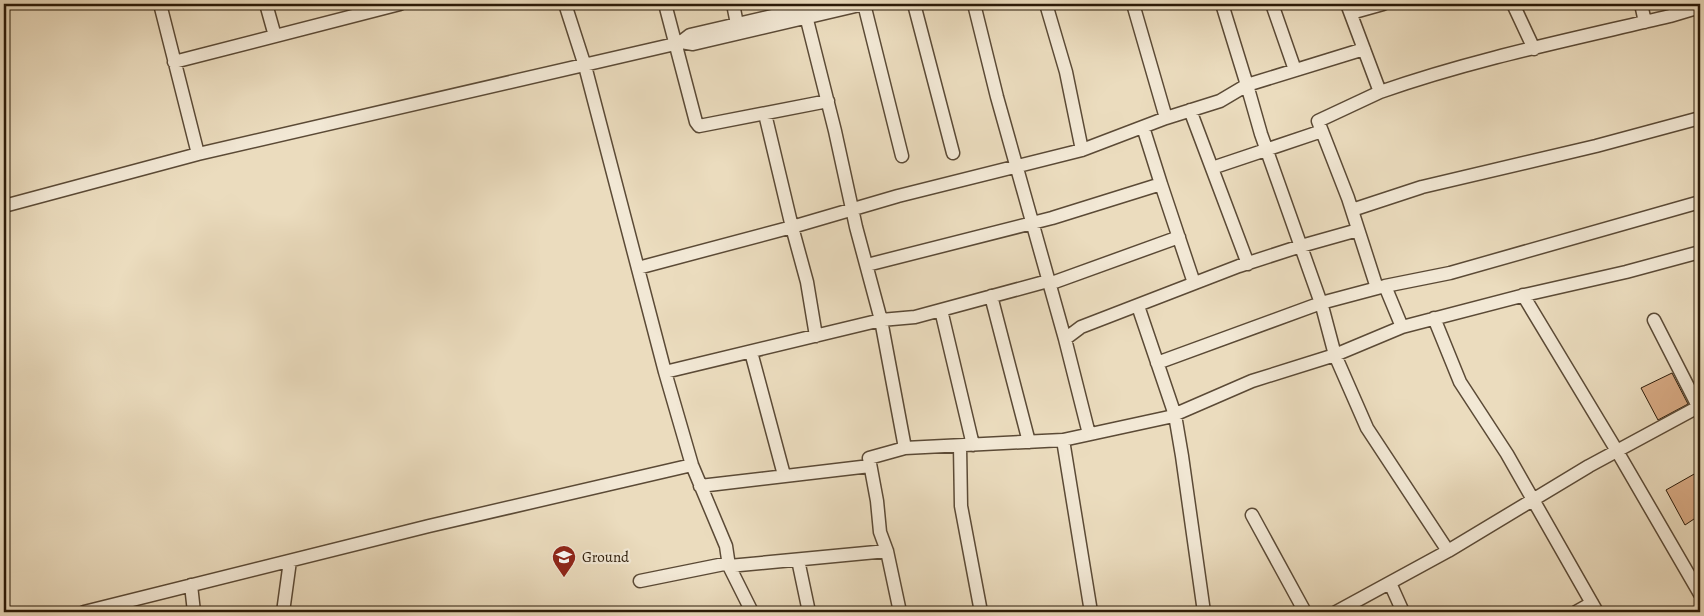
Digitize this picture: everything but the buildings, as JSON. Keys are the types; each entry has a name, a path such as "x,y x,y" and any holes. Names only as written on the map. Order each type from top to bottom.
{"street":[{"path":"160,4 198,154"},
{"path":"266,4 275,36"},
{"path":"174,62 275,36 361,9 400,4"},
{"path":"565,4 585,66 665,372 692,465 726,546 729,564 752,612"},
{"path":"665,4 678,43 697,125 702,126 828,101"},
{"path":"733,4 737,24"},
{"path":"4,206 198,154 678,43 693,44 824,4"},
{"path":"678,43 690,35 737,24 805,10 864,4 902,156"},
{"path":"914,4 953,153"},
{"path":"974,4 997,97 1090,434"},
{"path":"1046,4 1066,72 1082,150"},
{"path":"1133,4 1166,118"},
{"path":"1222,4 1267,150 1321,303 1335,354 1367,428 1448,551"},
{"path":"1272,4 1295,70"},
{"path":"1380,92 1349,9 1383,4"},
{"path":"1513,4 1534,49"},
{"path":"1641,4 1645,22"},
{"path":"1402,327 1381,287 1318,121 1380,92 1429,75 1700,7"},
{"path":"805,10 852,209 881,320 905,448"},
{"path":"638,268 852,209 1082,150 1220,100 1247,86 1364,48"},
{"path":"1190,110 1248,264"},
{"path":"765,114 807,282 816,336"},
{"path":"1352,210 1422,187 1596,146 1700,118"},
{"path":"1143,127 1194,283"},
{"path":"1212,168 1322,131"},
{"path":"867,265 1032,224 1161,184"},
{"path":"1157,364 1321,303 1381,287 1450,272 1700,202"},
{"path":"1065,339 1081,327 1194,283 1301,246 1358,230"},
{"path":"665,372 881,320 915,317 1049,282 1179,237"},
{"path":"900,612 888,551 880,532 877,501 868,458 905,448 1063,440 1175,415 1252,381 1335,354 1402,327 1523,295 1626,272 1700,252"},
{"path":"1523,295 1700,594"},
{"path":"992,296 1029,442"},
{"path":"1138,306 1175,415 1204,612"},
{"path":"941,310 967,445 961,506 981,612"},
{"path":"1434,318 1460,382 1507,454 1595,608 1576,612"},
{"path":"1336,612 1448,551 1617,451 1700,408 1654,320"},
{"path":"751,352 784,475"},
{"path":"1063,440 1091,612"},
{"path":"89,612 429,526 692,465"},
{"path":"700,486 870,466"},
{"path":"1252,515 1305,612"},
{"path":"640,581 729,564 798,560 888,551"},
{"path":"798,560 809,612"},
{"path":"283,612 290,561"},
{"path":"1390,583 1403,612"},
{"path":"191,585 194,612"}],"place":[{"name":"Ground","path":"564,578"}]}
